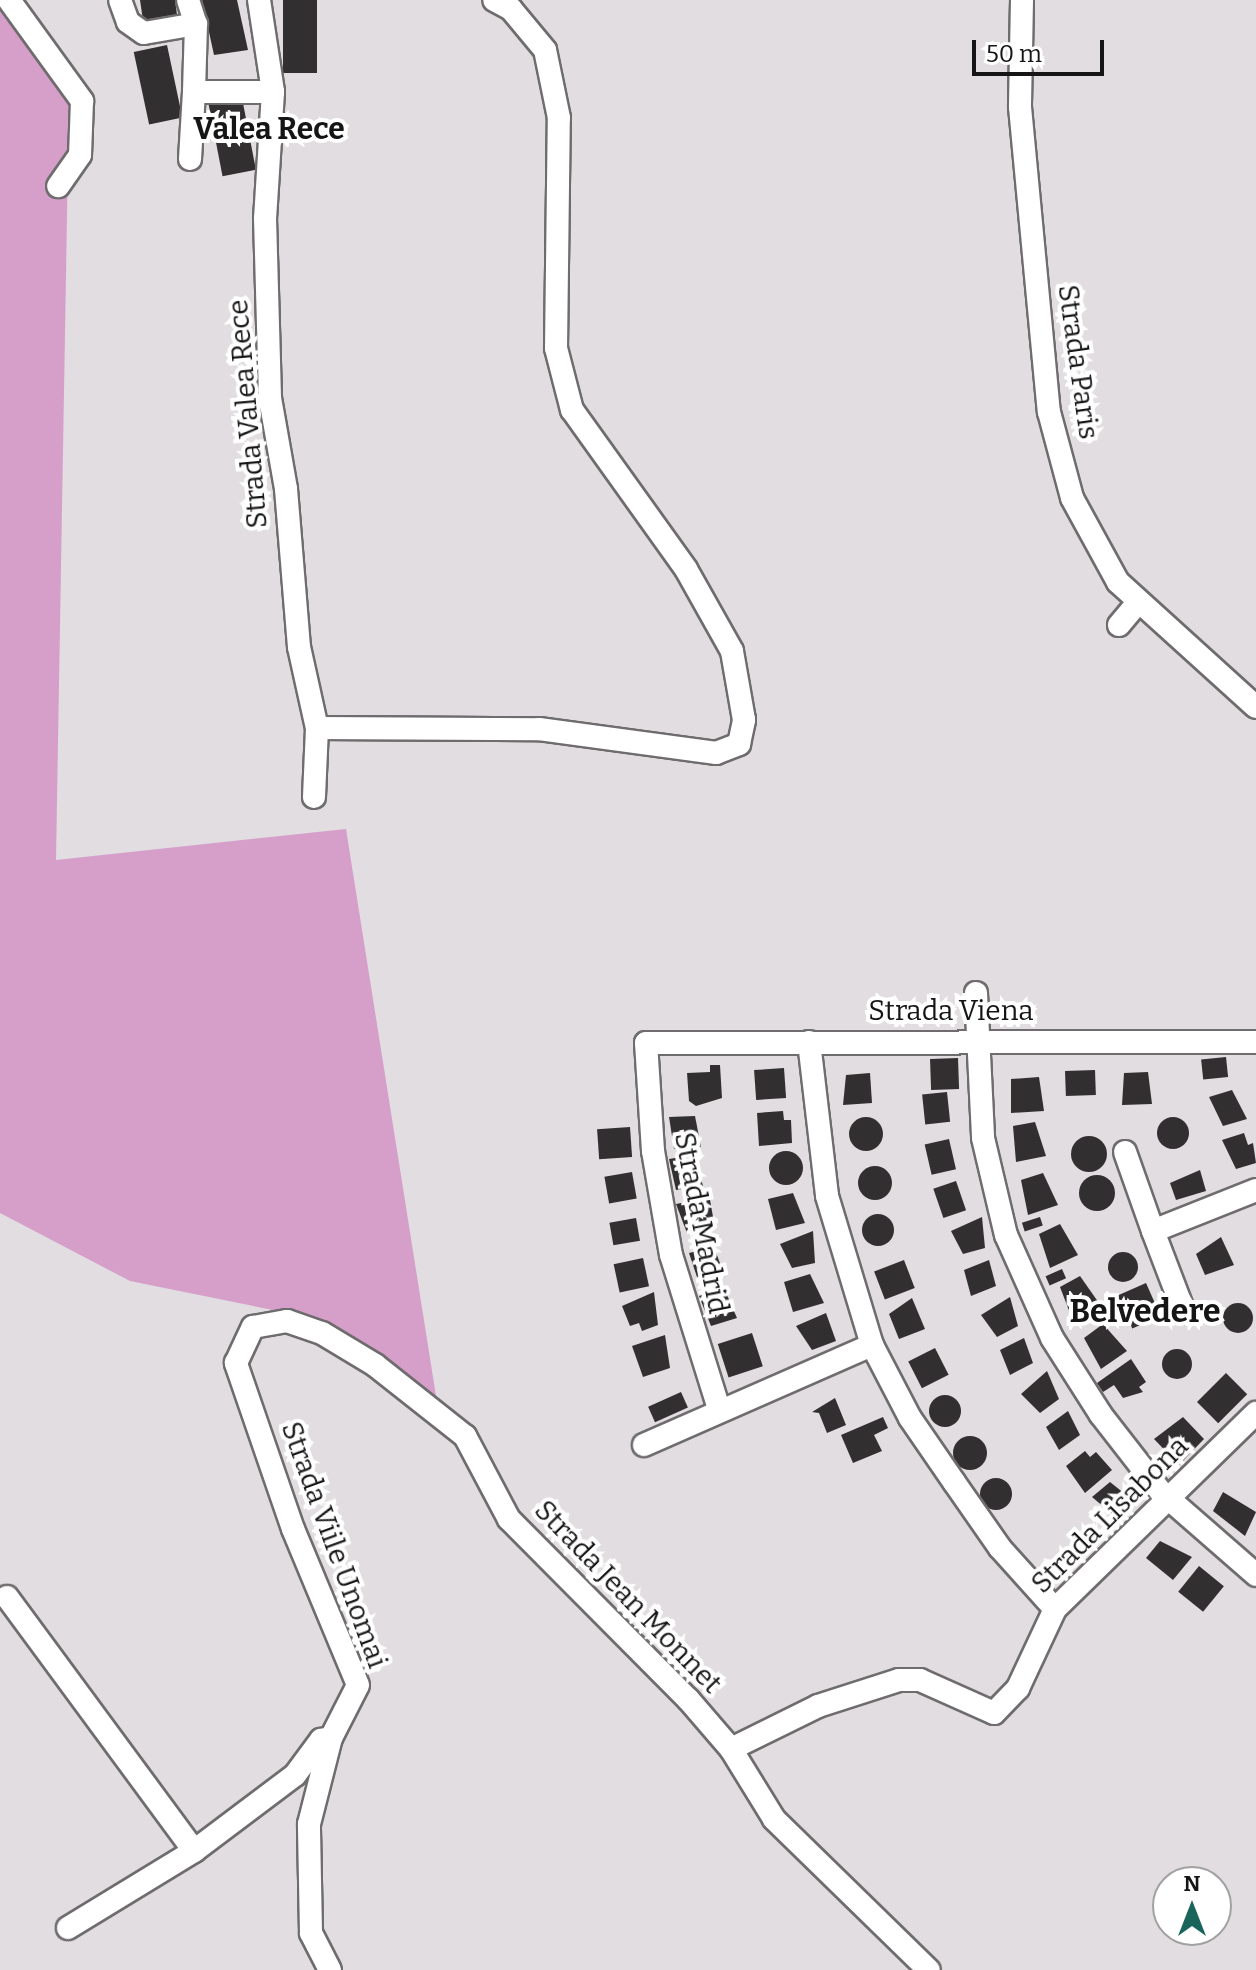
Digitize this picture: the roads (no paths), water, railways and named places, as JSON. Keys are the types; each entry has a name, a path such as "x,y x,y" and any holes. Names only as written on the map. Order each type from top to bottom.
{"street":[{"path":"9,0 82,101 80,155 58,186"},
{"path":"120,0 128,22 144,33 196,24"},
{"path":"188,0 196,24 190,159"},
{"name":"Strada Valea Rece","path":"259,0 273,92 265,218 270,398 286,489 299,647 317,728 314,797"},
{"path":"317,728 539,729 716,753 739,744 744,720 732,651 686,569 572,410 556,348 559,118 545,50 511,9 494,0"},
{"name":"Strada Paris","path":"1022,0 1020,107 1049,412 1072,498 1099,555 1138,602 1256,707"},
{"path":"194,92 273,92"},
{"path":"1119,625 1138,602"},
{"path":"976,993 975,1041 983,1138 1006,1235 1060,1351 1101,1415 1169,1501 1256,1575"},
{"path":"809,1042 827,1196 872,1345 910,1418 961,1493 1055,1609"},
{"name":"Strada Viena","path":"646,1043 1256,1042"},
{"name":"Strada Madrid","path":"646,1043 653,1151 671,1255 719,1409"},
{"path":"1125,1152 1184,1312"},
{"path":"1153,1231 1256,1190"},
{"name":"Strada Jean Monnet","path":"253,1327 287,1321 322,1333 419,1396 465,1436 509,1519 731,1749 774,1819 929,1970"},
{"name":"Strada Viile Unomai","path":"253,1327 236,1363 293,1529 358,1685 331,1738 309,1824 307,1866 311,1933 330,1970"},
{"path":"644,1445 719,1409 872,1345"},
{"name":"Strada Lisabona","path":"731,1749 818,1706 899,1680 920,1680 994,1713 1018,1688 1055,1609 1256,1413"},
{"path":"7,1597 194,1851"},
{"path":"68,1928 194,1851 295,1775 321,1740 331,1738"}],"district":[{"name":"Valea Rece","path":"269,129"},
{"name":"Belvedere","path":"1145,1311"}]}
